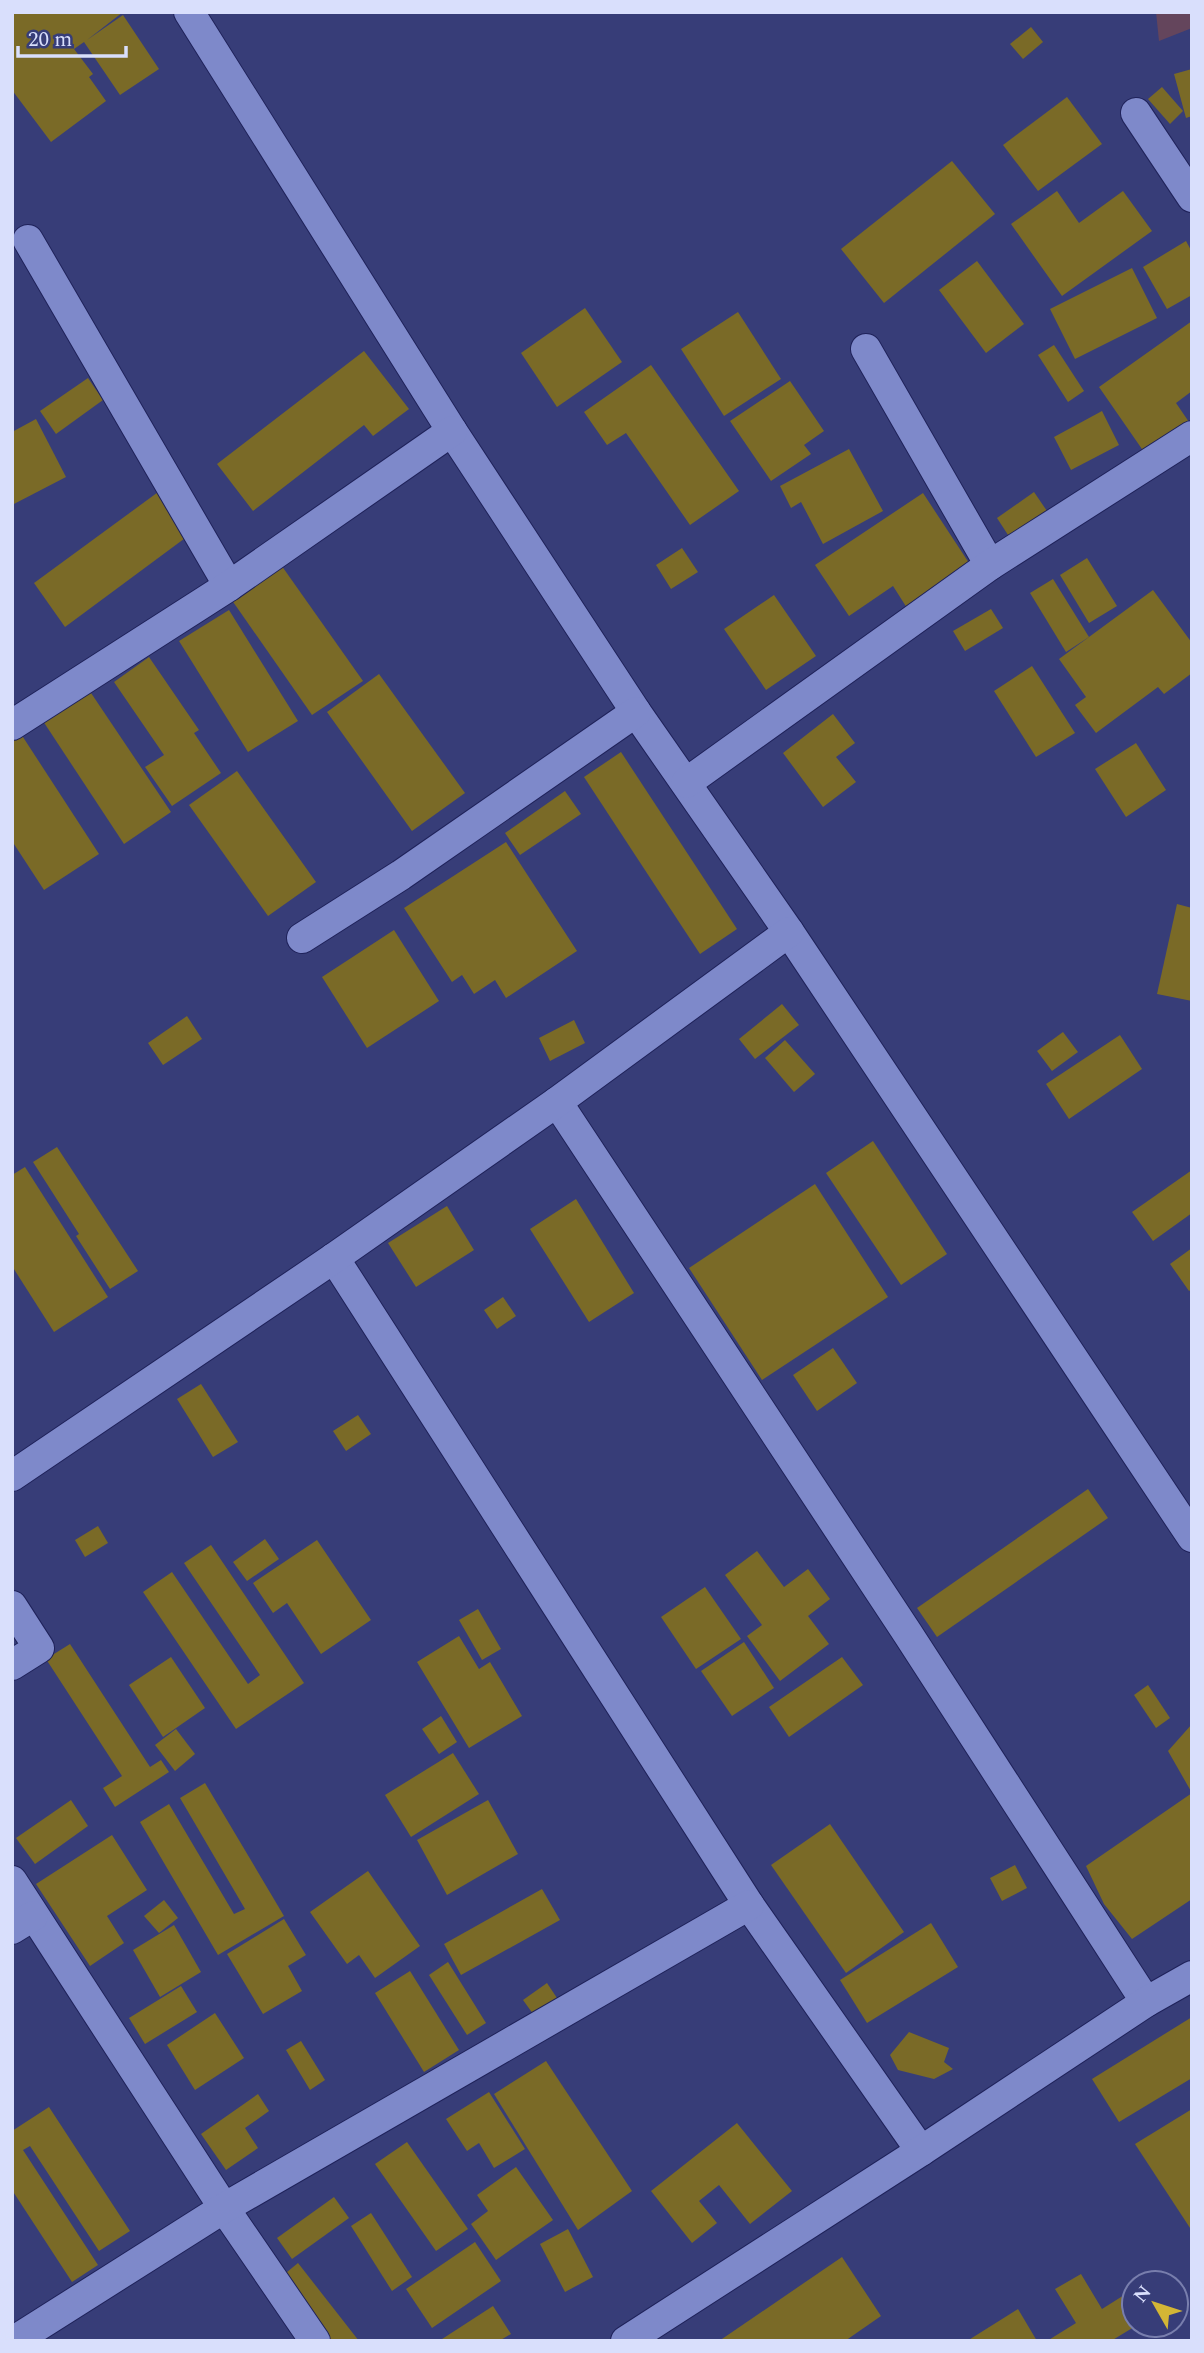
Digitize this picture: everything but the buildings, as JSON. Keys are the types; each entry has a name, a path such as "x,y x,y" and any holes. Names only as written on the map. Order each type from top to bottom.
{"street":[{"path":"189,12 452,431 636,712 789,932 1192,1537"},
{"path":"1136,113 1192,197"},
{"path":"29,240 229,586"},
{"path":"866,349 990,565"},
{"path":"12,725 229,586 452,431"},
{"path":"686,783 990,565 1192,436"},
{"path":"302,938 401,875 636,712"},
{"path":"12,1476 334,1258 557,1102 789,932"},
{"path":"557,1102 900,1622 1146,2002"},
{"path":"334,1258 750,1905 921,2151"},
{"path":"12,1606 39,1648 12,1665"},
{"path":"12,1881 23,1923 224,2207 315,2341"},
{"path":"14,2341 224,2207 750,1905"},
{"path":"626,2341 1146,2002 1192,1976"}],"shaded area":[{"path":"1156,12 1192,12 1192,28 1159,41"}]}
